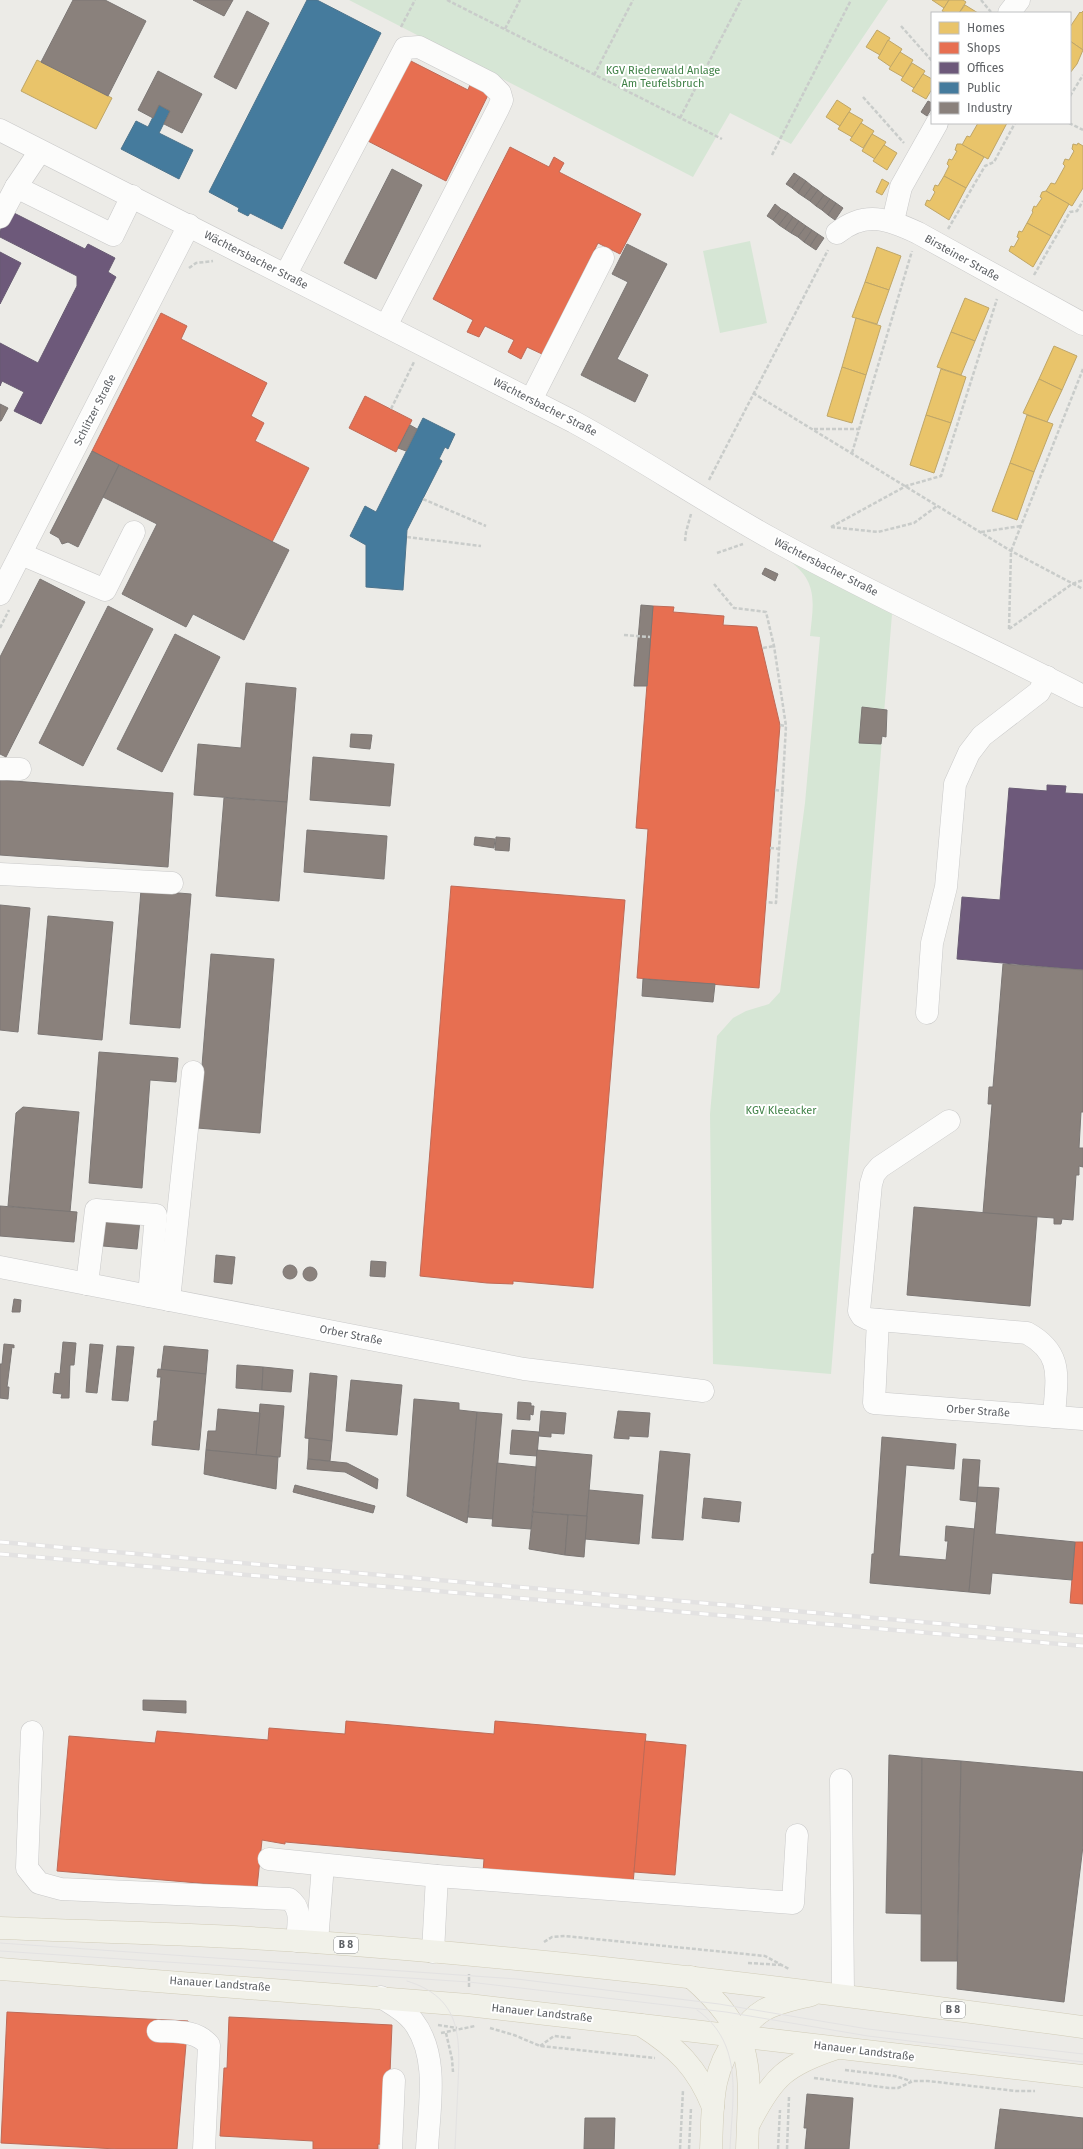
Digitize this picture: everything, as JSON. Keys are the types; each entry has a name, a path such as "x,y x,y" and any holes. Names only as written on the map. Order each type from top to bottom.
{"main road":[{"name":"B 8","path":"0,1928 307,1941 433,1952 691,1977 833,1993 1083,2027"},
{"name":"Hanauer Landstraße","path":"0,1969 381,1997 639,2023 837,2048 1083,2076"},
{"path":"691,1977 726,2012 746,2054 749,2067 747,2149"},
{"path":"711,2149 713,2108 720,2064 726,2052 738,2035 764,2010 785,2001 833,1993"},
{"path":"639,2023 676,2050 689,2064 702,2081 713,2108"},
{"path":"748,2126 763,2097 776,2080 796,2064 837,2048"}],"street":[{"path":"1010,12 1019,0"},
{"path":"286,274 405,48 419,47 490,82 500,93 502,100 386,326"},
{"path":"893,222 901,188 916,157 936,124"},
{"name":"Wächtersbacher Straße","path":"0,130 286,274 531,400 624,449 700,497 772,539 1083,696"},
{"path":"0,217 16,187 40,151"},
{"path":"16,187 113,235 132,196"},
{"name":"Birsteiner Straße","path":"837,233 855,221 868,219 893,222 918,233 1083,324"},
{"name":"Schlitzer Straße","path":"0,594 189,225"},
{"path":"531,400 603,258"},
{"path":"21,554 105,590 134,532"},
{"path":"927,1013 932,943 946,887 955,784 969,753 982,736 1039,692 1047,677"},
{"path":"0,874 172,883"},
{"path":"159,1298 193,1072"},
{"path":"949,1121 880,1166 874,1174 871,1184 859,1311 862,1316 868,1319 1027,1333 1039,1339 1048,1348 1055,1359 1054,1417"},
{"path":"87,1284 96,1210 156,1215 159,1298"},
{"name":"Orber Straße","path":"0,1267 524,1369 703,1391"},
{"name":"Orber Straße","path":"878,1320 874,1403 1083,1419"},
{"path":"32,1732 27,1868 39,1884 61,1889 289,1899 295,1903 298,1910 307,1941"},
{"path":"833,1993 841,1780"},
{"path":"269,1859 437,1876 793,1903 797,1835"},
{"path":"307,1941 322,1865"},
{"path":"433,1952 437,1876"},
{"path":"381,1997 398,2007 415,2025 424,2039 431,2076 427,2149"},
{"path":"158,2031 190,2033 204,2039 209,2045 204,2149"},
{"path":"391,2149 394,2080"}],"path":[{"path":"401,27 415,0"},
{"path":"447,0 722,139"},
{"path":"505,29 520,0"},
{"path":"594,75 633,0"},
{"path":"680,118 741,0"},
{"path":"772,155 851,0"},
{"path":"981,0 991,12"},
{"path":"900,26 931,61"},
{"path":"1071,94 1083,75"},
{"path":"863,97 916,157"},
{"path":"939,245 985,166 994,162 1014,124"},
{"path":"1071,124 1083,130"},
{"path":"1024,292 1070,212 1077,211 1083,201"},
{"path":"685,541 686,532 694,508 837,233"},
{"path":"852,453 918,233"},
{"path":"938,506 914,523 878,532 831,527 906,486 940,476 1004,281"},
{"path":"391,409 422,345"},
{"path":"1083,369 1012,551 1009,630 1072,584 1083,580"},
{"path":"753,393 1012,551 1083,589"},
{"path":"813,429 859,430"},
{"path":"423,499 486,526"},
{"path":"981,532 1021,526"},
{"path":"407,537 481,546"},
{"path":"714,584 734,608 766,612 774,646 786,726 784,791 776,903 766,902"},
{"path":"624,635 650,637"},
{"path":"763,648 774,646"},
{"path":"780,725 786,726"},
{"path":"775,790 784,791"},
{"path":"770,848 781,849"},
{"path":"763,1964 781,1965"},
{"path":"466,2027 482,2027"},
{"path":"487,2028 514,2035 540,2046 663,2059"},
{"path":"446,2032 452,2059 453,2072"},
{"path":"540,2046 554,2036"},
{"path":"845,2070 895,2076 913,2081 936,2082 1016,2091 1038,2091"},
{"path":"809,2078 890,2088 898,2088 913,2081"},
{"path":"680,2149 683,2086"},
{"path":"787,2149 788,2099 791,2091"},
{"path":"689,2149 692,2101"},
{"path":"778,2149 780,2106"}],"green space":[{"name":"KGV Riederwald Anlage Am Teufelsbruch","path":"349,0 888,0 791,144 730,113 693,177"},
{"path":"750,241 767,323 720,333 703,251"},
{"name":"KGV Kleeacker","path":"791,562 892,614 831,1374 713,1364 710,1114 717,1036 733,1018 746,1011 769,1004 780,992 805,803 820,637 810,636 813,605 810,587 800,570"}],"building: Homes":[{"path":"932,0 949,0 944,8"},
{"path":"949,0 963,0 966,2 960,12 942,11"},
{"path":"965,5 976,12 960,12"},
{"path":"1083,11 1083,50 1071,42 1071,26 1080,12 1081,13"},
{"path":"877,30 890,38 880,55 866,47"},
{"path":"888,40 902,49 891,67 878,58"},
{"path":"1071,42 1083,50 1077,64 1071,72"},
{"path":"900,52 913,60 903,77 889,69"},
{"path":"37,60 112,98 96,129 21,91"},
{"path":"912,63 925,71 914,88 901,80"},
{"path":"923,74 931,78 931,91 926,99 912,91"},
{"path":"837,100 851,109 840,126 826,117"},
{"path":"849,112 863,120 852,137 838,129"},
{"path":"861,123 874,131 863,148 850,140"},
{"path":"977,124 1006,124 988,159 962,145 967,136 970,137"},
{"path":"872,134 886,142 875,159 862,151"},
{"path":"1078,143 1083,146 1083,188 1072,206 1046,191 1051,183 1055,184 1065,166 1063,164 1065,159 1069,160 1074,151 1072,149 1073,144 1077,145"},
{"path":"957,144 961,144 984,157 966,188 944,176 949,166 947,164 949,159 952,160 957,151 955,150"},
{"path":"884,145 897,153 887,170 873,161"},
{"path":"944,176 966,188 949,220 925,205 927,200 930,201 935,192 933,190 935,185 938,186"},
{"path":"882,179 889,183 882,195 876,192"},
{"path":"1046,191 1069,204 1051,236 1027,223 1033,212 1034,206 1036,207 1042,198 1040,197 1042,192"},
{"path":"1027,223 1051,236 1033,267 1009,251 1011,246 1014,247 1019,238 1017,237 1019,231 1022,232"},
{"path":"877,247 901,256 889,290 865,282"},
{"path":"865,282 889,290 877,324 852,317"},
{"path":"965,298 989,308 975,341 951,332"},
{"path":"856,318 881,326 866,375 842,367"},
{"path":"951,332 975,341 961,375 937,367"},
{"path":"1054,346 1077,356 1062,390 1039,379"},
{"path":"842,367 866,375 852,423 827,416"},
{"path":"941,369 966,377 951,423 926,415"},
{"path":"1039,379 1062,390 1047,422 1023,413"},
{"path":"926,415 951,423 934,473 910,465"},
{"path":"1027,415 1053,424 1034,472 1010,463"},
{"path":"1010,463 1034,472 1017,520 992,511"}],"building: Shops":[{"path":"403,57 468,90 471,82 490,91 446,181 362,138"},
{"path":"510,147 549,167 554,157 564,163 559,172 641,214 620,254 598,243 542,354 527,347 521,359 508,352 514,340 485,326 479,337 467,332 473,320 433,299"},
{"path":"161,313 187,326 181,339 267,383 251,416 264,423 255,441 309,468 272,542 92,451"},
{"path":"365,396 412,420 396,452 349,428"},
{"path":"653,606 674,607 673,612 724,616 723,625 757,627 780,725 759,988 637,978 648,829 636,828"},
{"path":"451,886 625,900 593,1288 513,1281 513,1284 487,1283 420,1276"},
{"path":"1075,1542 1083,1542 1083,1604 1070,1603"},
{"path":"346,1721 494,1734 495,1721 646,1734 633,1884 483,1872 484,1859 285,1842 285,1844 262,1840 257,1888 57,1871 69,1736 155,1743 157,1731 268,1740 269,1728 345,1734"},
{"path":"645,1741 686,1745 675,1875 634,1872"},
{"path":"7,2012 188,2021 177,2149 117,2149 1,2143"},
{"path":"229,2017 392,2025 387,2145 378,2144 378,2149 313,2149 313,2141 220,2136 224,2068 227,2068"}],"building: Offices":[{"path":"10,211 85,249 88,244 115,258 108,272 116,277 41,424 14,411 24,392 2,381 0,386 0,343 38,363 77,286 77,276 0,237 0,231"},
{"path":"0,252 21,263 0,304"},
{"path":"1047,785 1066,786 1065,793 1083,794 1083,970 957,959 962,897 1000,900 1009,788 1047,791"}],"building: Public":[{"path":"307,0 317,0 381,33 282,229 250,213 248,216 238,211 239,208 209,192"},
{"path":"159,105 170,111 159,133 193,150 179,179 121,149 136,121 148,127"},
{"path":"423,418 455,434 448,449 445,447 439,459 442,461 407,530 403,590 366,587 366,545 350,536 365,506 376,512"}],"building: Industry":[{"path":"73,0 105,0 146,21 108,96 41,62"},
{"path":"193,0 233,0 224,16"},
{"path":"247,11 269,23 236,89 214,77"},
{"path":"158,71 202,94 182,133 164,124 170,111 159,105 153,118 138,110"},
{"path":"928,101 931,102 931,110 927,116 921,112"},
{"path":"392,169 422,185 376,279 344,263"},
{"path":"794,173 800,177 792,188 786,184"},
{"path":"800,177 806,181 798,193 792,188"},
{"path":"806,181 812,186 804,197 798,193"},
{"path":"812,186 818,190 810,201 804,197"},
{"path":"818,190 824,195 816,206 810,201"},
{"path":"824,195 830,199 822,210 816,206"},
{"path":"830,199 836,203 828,215 822,210"},
{"path":"836,203 843,208 835,220 828,215"},
{"path":"775,204 781,209 773,220 767,216"},
{"path":"781,209 788,213 779,225 773,220"},
{"path":"788,213 793,217 785,229 779,225"},
{"path":"793,217 799,221 791,233 785,229"},
{"path":"799,221 806,226 798,237 791,233"},
{"path":"806,226 812,230 804,242 798,237"},
{"path":"812,230 818,234 810,246 804,242"},
{"path":"818,234 824,238 816,250 810,246"},
{"path":"627,244 667,264 617,359 648,375 635,402 581,375 628,282 612,274"},
{"path":"0,404 8,408 1,421 0,421"},
{"path":"410,425 417,429 406,451 398,448"},
{"path":"92,451 119,465 78,547 68,542 62,544 59,538 50,533"},
{"path":"119,465 289,550 244,640 193,614 186,627 122,594 157,524 103,497"},
{"path":"765,568 778,574 775,581 762,574"},
{"path":"40,579 85,602 6,757 0,754 0,657"},
{"path":"641,605 653,606 647,686 634,686"},
{"path":"108,606 153,629 83,766 39,743"},
{"path":"175,634 220,657 162,772 117,749"},
{"path":"246,683 296,688 287,802 194,795 198,744 241,748"},
{"path":"862,707 887,710 886,737 882,736 881,744 859,743"},
{"path":"351,734 372,735 370,749 350,747"},
{"path":"313,757 394,764 390,806 310,800"},
{"path":"0,780 173,793 168,867 0,855"},
{"path":"224,798 287,802 279,901 216,896"},
{"path":"307,830 387,836 384,879 304,872"},
{"path":"475,837 495,839 494,848 474,845"},
{"path":"496,837 510,838 509,851 495,850"},
{"path":"141,890 191,894 180,1028 130,1024"},
{"path":"0,905 30,908 18,1032 0,1030"},
{"path":"48,916 113,922 102,1040 38,1034"},
{"path":"211,954 274,959 260,1133 197,1128"},
{"path":"1003,964 1083,970 1083,1112 1081,1112 1079,1148 1083,1148 1083,1167 1079,1166 1079,1175 1076,1175 1073,1220 1062,1219 1061,1224 1054,1224 1054,1218 983,1213 992,1104 988,1104 989,1087 993,1087"},
{"path":"643,979 715,984 713,1002 642,996"},
{"path":"99,1052 178,1058 176,1082 150,1080 142,1188 89,1183"},
{"path":"23,1107 79,1112 70,1212 8,1206 16,1113"},
{"path":"0,1206 77,1212 74,1242 0,1236"},
{"path":"914,1207 1037,1217 1030,1306 907,1295"},
{"path":"102,1217 140,1220 137,1249 103,1246"},
{"path":"216,1255 235,1257 232,1284 214,1282"},
{"path":"371,1261 386,1262 385,1277 370,1276"},
{"path":"290,1265 295,1267 297,1272 295,1277 290,1279 285,1277 283,1272 285,1267"},
{"path":"310,1267 315,1269 317,1274 315,1279 310,1281 305,1279 303,1274 305,1269"},
{"path":"14,1299 21,1300 20,1312 12,1312"},
{"path":"63,1342 76,1343 74,1365 70,1365 69,1398 61,1398 62,1394 53,1393 55,1373 60,1374"},
{"path":"4,1344 14,1345 14,1348 12,1347 7,1387 9,1387 8,1399 0,1398 0,1364 2,1364"},
{"path":"90,1344 103,1345 97,1393 86,1392"},
{"path":"117,1346 134,1347 128,1401 112,1400"},
{"path":"164,1346 208,1350 206,1374 161,1370"},
{"path":"237,1365 263,1367 262,1390 236,1388"},
{"path":"263,1367 293,1370 291,1392 262,1390"},
{"path":"158,1369 206,1374 199,1450 152,1445 154,1421 157,1421 161,1377 157,1377"},
{"path":"310,1373 337,1376 332,1441 305,1438"},
{"path":"351,1380 402,1385 397,1435 346,1431"},
{"path":"414,1399 459,1403 459,1410 477,1412 467,1523 407,1496"},
{"path":"518,1402 531,1403 531,1406 534,1406 533,1415 530,1414 530,1420 517,1419"},
{"path":"260,1404 284,1406 280,1457 256,1455"},
{"path":"218,1409 260,1413 256,1455 206,1450 208,1431 216,1431"},
{"path":"541,1411 566,1413 564,1434 551,1433 551,1437 539,1436"},
{"path":"618,1411 650,1413 648,1437 629,1436 629,1439 614,1438"},
{"path":"477,1412 502,1414 493,1519 468,1517"},
{"path":"512,1430 539,1432 537,1456 510,1454"},
{"path":"882,1437 956,1444 954,1469 906,1465 899,1556 946,1560 948,1541 945,1541 946,1526 975,1529 969,1592 870,1583 872,1554 874,1554"},
{"path":"309,1438 332,1441 330,1461 308,1459"},
{"path":"206,1450 278,1457 276,1489 204,1474"},
{"path":"537,1450 592,1455 587,1516 533,1512"},
{"path":"660,1451 690,1454 683,1540 652,1538"},
{"path":"308,1459 347,1463 378,1479 377,1489 345,1472 307,1469"},
{"path":"963,1459 980,1460 977,1502 960,1500"},
{"path":"497,1463 536,1467 531,1529 492,1526"},
{"path":"295,1485 375,1506 373,1513 293,1492"},
{"path":"978,1487 999,1488 995,1534 1075,1542 1072,1580 992,1573 990,1594 969,1592"},
{"path":"589,1490 643,1495 639,1544 585,1539"},
{"path":"704,1498 741,1502 739,1522 702,1518"},
{"path":"533,1512 568,1515 565,1555 529,1549"},
{"path":"568,1515 587,1516 584,1557 565,1555"},
{"path":"143,1700 186,1701 186,1713 143,1710"},
{"path":"889,1755 922,1758 922,1914 886,1913"},
{"path":"922,1758 961,1761 957,1961 921,1961"},
{"path":"961,1761 1083,1772 1083,1846 1064,2002 957,1989"},
{"path":"807,2094 853,2098 849,2149 805,2149 807,2128 804,2128"},
{"path":"1000,2109 1083,2118 1083,2149 995,2149"},
{"path":"585,2118 615,2118 614,2149 584,2149"}],"tram line":[{"path":"0,1943 517,1979 719,2004 868,2029 1083,2054"},
{"path":"0,1951 469,1982 726,2012 868,2036 1083,2062"},
{"path":"407,1981 425,1988 438,1998 448,2009 454,2021 459,2051 455,2149"},
{"path":"697,2010 712,2024 723,2039 729,2055 733,2092 730,2149"}],"railway":[{"path":"0,1542 1083,1636"},
{"path":"0,1554 1083,1646"}]}
